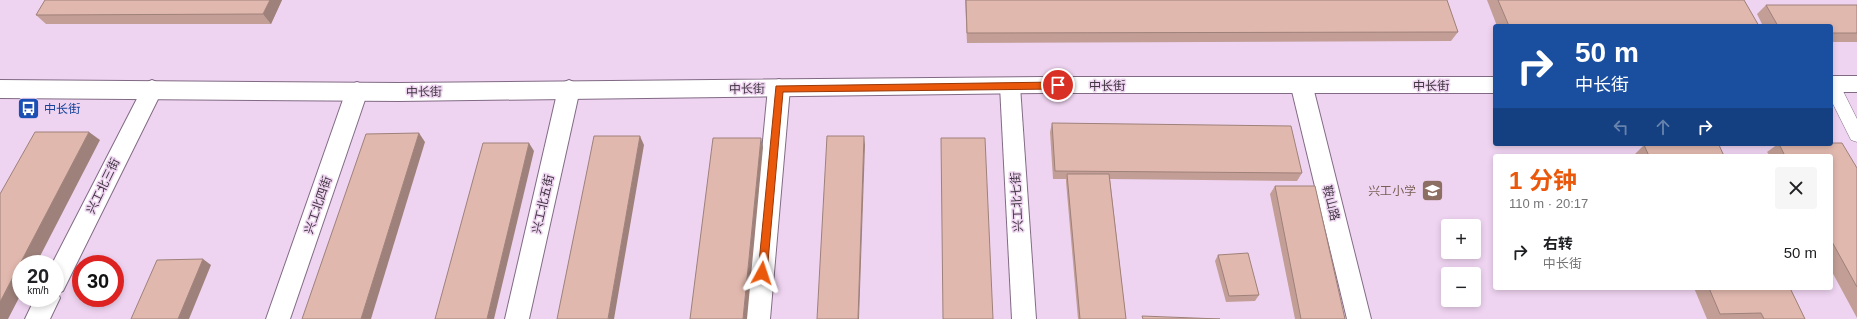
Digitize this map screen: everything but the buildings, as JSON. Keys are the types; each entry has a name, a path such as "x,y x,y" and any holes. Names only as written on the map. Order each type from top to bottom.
{"street":[{"path":"1833,84 1857,84"},
{"name":"中长街","path":"0,90 152,89 357,92 1010,86 1493,86"},
{"name":"兴工北七街","path":"1010,86 1024,319"},
{"name":"鞍山路","path":"1302,86 1359,319"},
{"path":"758,319 779,88"},
{"name":"兴工北三街","path":"64,265 152,89"},
{"name":"兴工北五街","path":"517,319 569,89"},
{"name":"兴工北四街","path":"278,319 357,92"},
{"path":"37,319 43,307"}],"lane":[{"path":"1833,88 1857,135"}],"place":[{"name":"中长街","path":"28,109"},
{"name":"兴工小学","path":"1432,191"}],"route":[{"path":"762,273 779,88 1058,85"}]}
